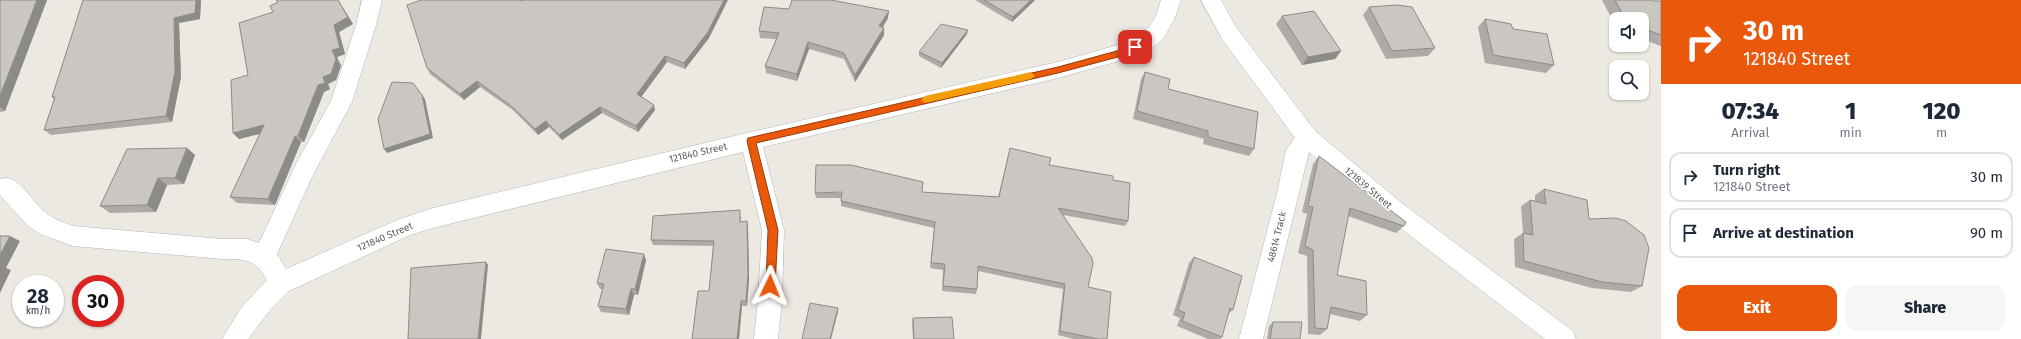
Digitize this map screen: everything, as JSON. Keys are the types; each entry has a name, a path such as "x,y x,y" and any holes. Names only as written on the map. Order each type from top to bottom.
{"street":[{"path":"264,257 304,171 341,102 366,25 372,0"},
{"name":"121840 Street","path":"234,339 245,320 268,294 281,283 405,227 432,218 751,141 1058,70 1126,51 1156,34 1164,20 1171,0"},
{"name":"121839 Street","path":"1211,0 1230,33 1295,123 1308,138 1407,220 1564,339"},
{"name":"48614 Track","path":"1251,339 1288,193 1297,150 1308,138"},
{"path":"751,141 773,230 770,300 766,339"},
{"path":"6,186 36,219 48,227 73,236 223,249 247,249 264,257 270,263 281,283"}],"building":[{"path":"0,0 37,0 0,96"},
{"path":"83,0 196,0 195,13 174,18 175,72 166,116 44,130 55,97 52,97"},
{"path":"276,0 338,0 348,17 334,25 340,48 332,50 336,59 331,74 323,77 325,83 318,85 298,136 295,136 268,199 230,197 264,125 233,133 231,80 248,75 239,23 273,12 270,6 278,2"},
{"path":"421,0 724,0 708,32 684,63 665,56 637,94 654,105 636,126 600,107 559,135 546,121 535,129 510,105 477,81 460,94 427,68 407,5"},
{"path":"792,0 831,0 889,11 879,26 884,28 855,75 844,53 808,42 797,74 765,66 779,33 759,31 764,7 789,9"},
{"path":"984,0 1031,0 1013,17"},
{"path":"1615,0 1661,1 1661,35 1649,31 1649,12 1621,12"},
{"path":"1397,5 1412,7 1435,48 1392,51 1369,7"},
{"path":"1314,11 1341,51 1308,57 1282,16"},
{"path":"1485,19 1511,24 1513,29 1547,34 1554,65 1493,55"},
{"path":"941,24 968,30 942,63 919,52"},
{"path":"1145,72 1170,79 1168,89 1258,112 1254,149 1208,137 1208,131 1137,111"},
{"path":"392,82 413,83 422,95 430,134 384,149 378,119"},
{"path":"187,148 175,178 158,178 147,205 100,206 127,149"},
{"path":"1010,148 1051,158 1049,165 1113,176 1113,180 1130,183 1128,221 1058,208 1092,258 1093,264 1088,287 1111,292 1107,339 1098,339 1060,331 1065,284 978,266 977,289 943,286 945,264 931,263 935,222 841,201 842,192 815,193 816,165 851,165 923,182 922,192 999,197"},
{"path":"1319,156 1406,222 1404,226 1350,208 1337,275 1366,281 1367,315 1331,307 1327,329 1315,328 1313,250 1305,246 1313,207 1308,206"},
{"path":"1544,189 1587,200 1589,219 1616,218 1626,221 1644,235 1649,248 1642,286 1602,282 1524,261 1523,233 1533,235 1530,200 1546,204"},
{"path":"740,210 740,222 747,221 748,274 746,301 741,301 737,339 692,339 698,291 709,291 714,241 651,240 653,216"},
{"path":"0,236 10,236 0,255"},
{"path":"606,249 644,254 635,289 631,289 626,309 598,306 604,284 597,283"},
{"path":"1194,257 1242,276 1233,310 1230,308 1222,337 1182,321 1185,313 1178,310"},
{"path":"486,262 478,339 408,339 411,268"},
{"path":"810,303 838,308 830,339 802,339"},
{"path":"952,317 954,339 914,339 913,318"},
{"path":"1273,322 1302,322 1300,339 1270,339"}],"slow traffic":[{"path":"925,100 1031,76"}],"route":[{"path":"770,286 773,230 751,141 965,90 1058,70 1126,51 1135,47"}]}
